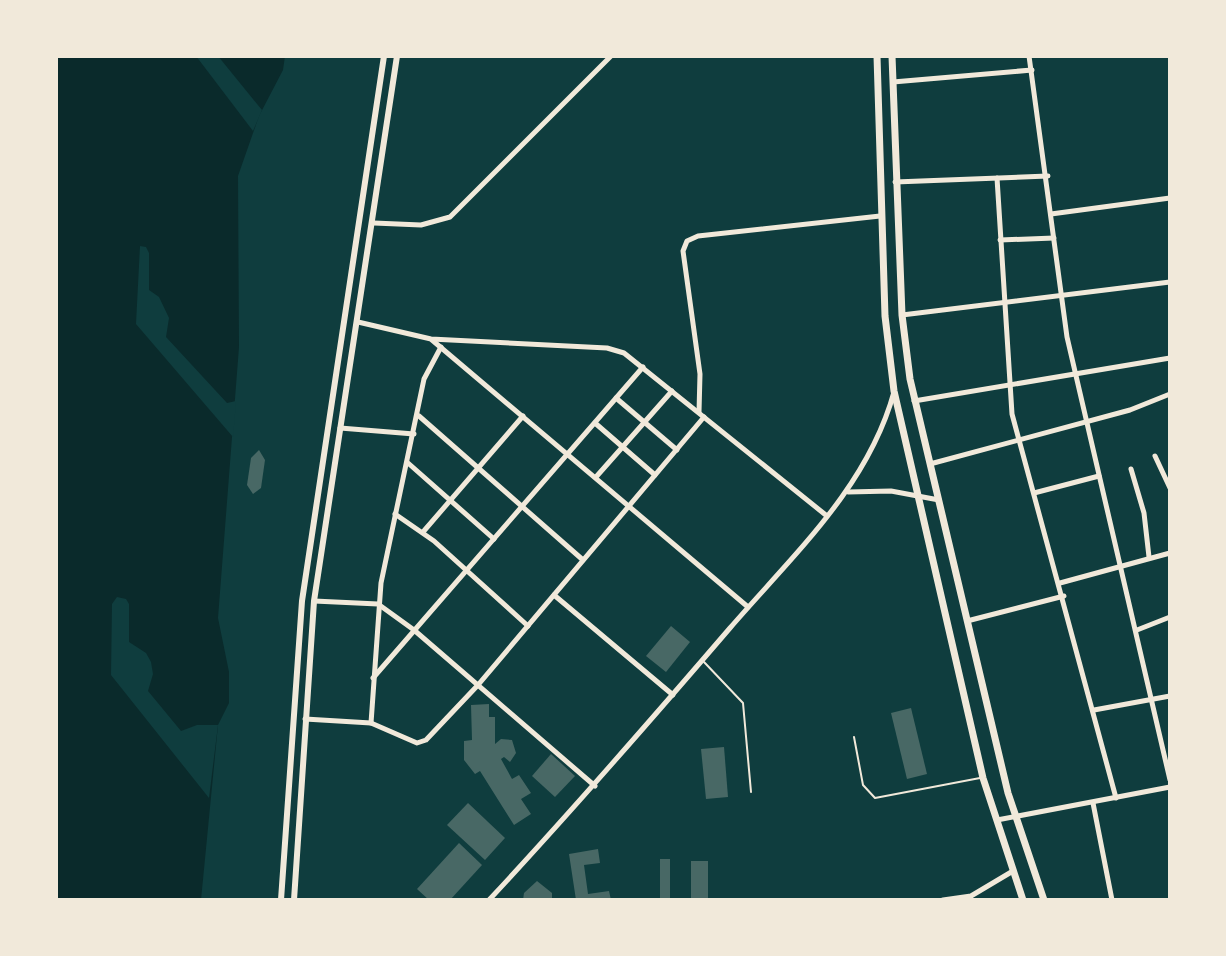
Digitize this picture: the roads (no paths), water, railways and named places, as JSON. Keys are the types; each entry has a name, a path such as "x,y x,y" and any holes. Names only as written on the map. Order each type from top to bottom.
{"main road":[{"path":"877,56 885,316 894,391 983,778 1023,900"},
{"path":"892,56 894,182 902,315 914,401 1016,817 1044,900"}],"street":[{"path":"281,900 302,601 384,56"},
{"path":"294,900 314,601 374,223 397,56"},
{"path":"374,223 421,225 450,217 611,56"},
{"path":"1029,56 1048,176 1061,298 1086,421 1170,780"},
{"path":"892,82 1032,70"},
{"path":"894,182 1048,176"},
{"path":"997,178 1008,385 1019,441 1064,596 1116,798"},
{"path":"1051,214 1170,198"},
{"path":"305,719 371,723 422,742 478,685 677,450 702,415 700,374 683,251 687,241 698,236 880,216"},
{"path":"1000,240 1054,238"},
{"path":"902,315 1061,298 1170,282"},
{"path":"358,322 431,339 607,348 624,353 827,516"},
{"path":"431,339 748,607"},
{"path":"371,723 378,604 424,379 441,347"},
{"path":"914,401 1170,358"},
{"path":"373,678 643,367"},
{"path":"596,477 672,391"},
{"path":"489,900 595,786 847,492 881,433 894,391"},
{"path":"930,464 1140,407 1170,394"},
{"path":"616,398 677,450"},
{"path":"418,416 583,560"},
{"path":"423,532 523,416"},
{"path":"595,423 655,475"},
{"path":"340,428 414,434"},
{"path":"1155,456 1170,488"},
{"path":"407,462 494,539"},
{"path":"1131,469 1144,513 1149,558"},
{"path":"1034,493 1099,476"},
{"path":"847,492 918,494 939,500"},
{"path":"395,514 423,532 528,626"},
{"path":"1060,583 1170,553"},
{"path":"554,595 673,695"},
{"path":"967,621 1064,596"},
{"path":"314,601 378,604 414,630 595,786"},
{"path":"1137,630 1170,617"},
{"path":"1094,710 1170,696"},
{"path":"996,821 1170,787"},
{"path":"1093,803 1112,900"},
{"path":"943,900 971,896 1013,871"}],"lane":[{"path":"703,661 743,703 751,792"},
{"path":"854,737 863,785 875,798 983,778"}],"water":[{"path":"56,56 285,56 283,70 259,116 238,176 239,347 218,618 229,672 229,703 218,725 201,900 56,900"}]}
